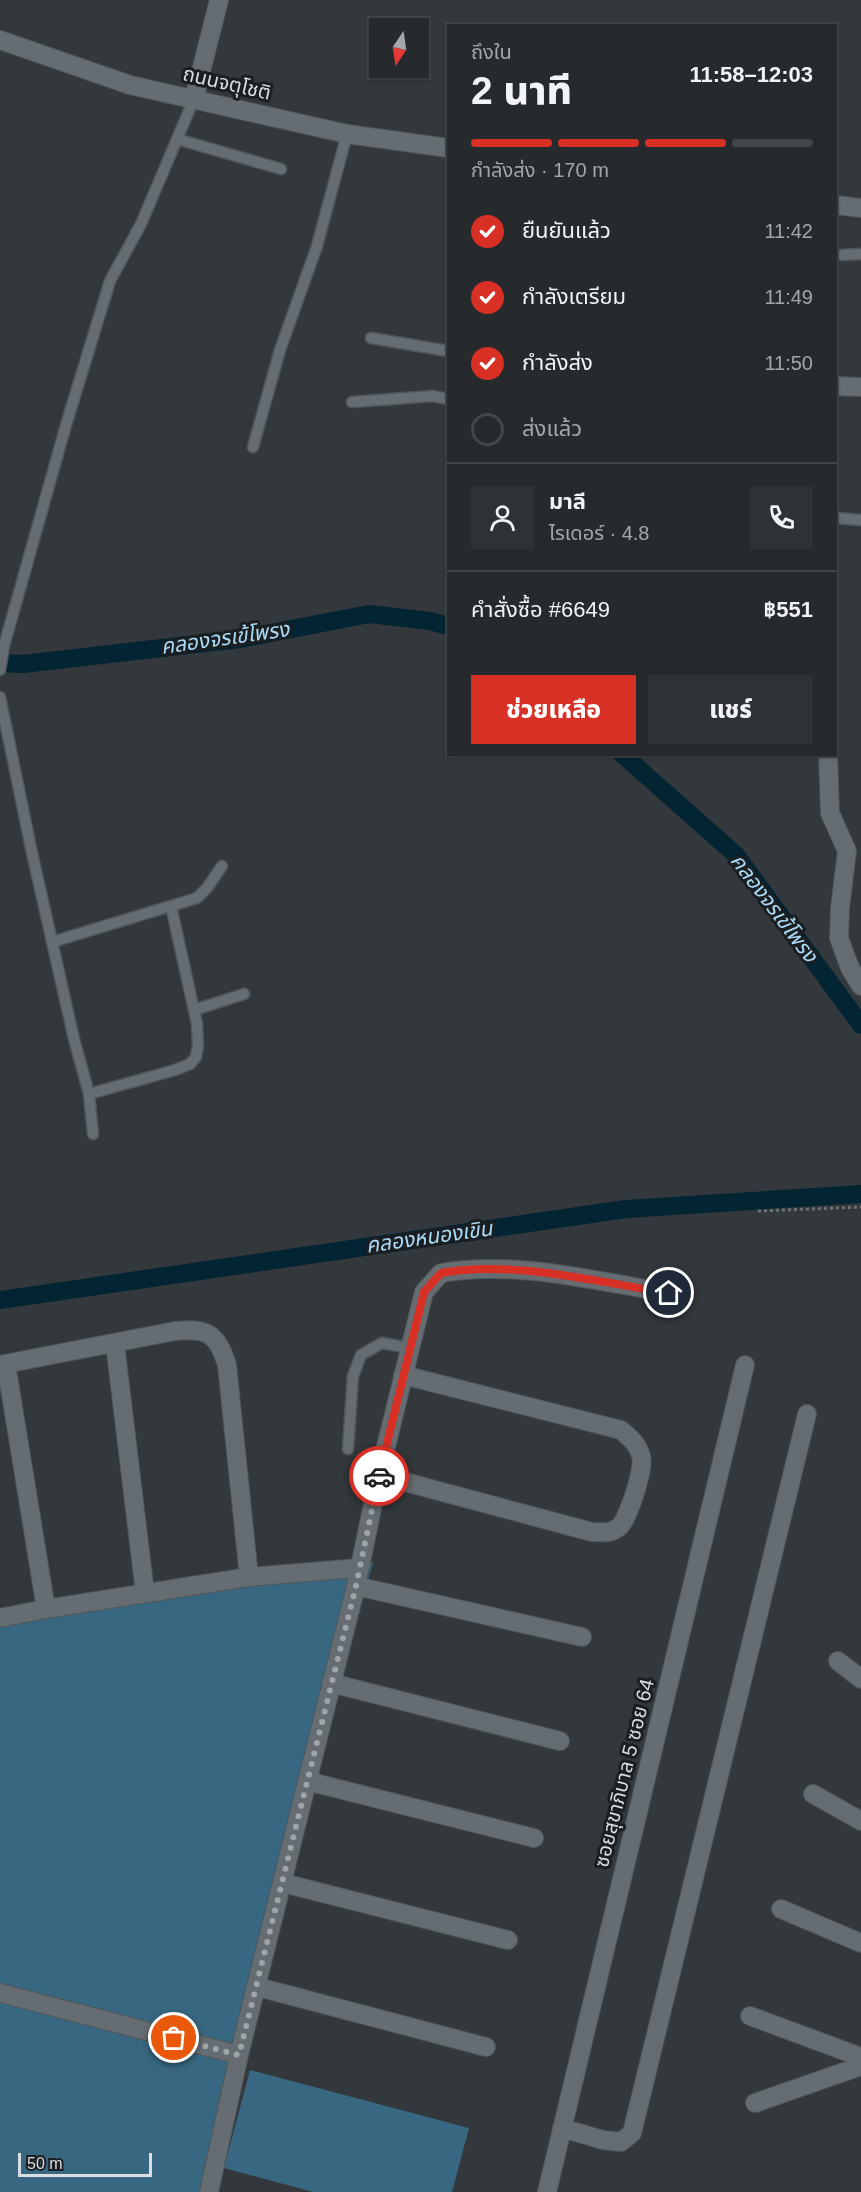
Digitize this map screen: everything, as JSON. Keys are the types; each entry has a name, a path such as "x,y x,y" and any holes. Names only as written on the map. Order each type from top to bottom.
{"street":[{"path":"194,99 219,0"},
{"name":"ถนนจตุโชติ","path":"0,40 130,85 347,134 447,148"},
{"path":"837,204 861,208"},
{"path":"837,386 861,387"},
{"path":"828,756 830,813 853,871 840,908 839,938 850,968 861,986"},
{"path":"209,2192 239,2055 258,1987 356,1586 379,1475 424,1292 441,1273 488,1268 546,1274 669,1293"},
{"path":"46,1609 3,1364 175,1331 197,1329 213,1337 222,1349 227,1365 249,1577"},
{"path":"115,1344 145,1593"},
{"name":"ซอยสุขาภิบาล 5 ซอย 64","path":"547,2192 745,1365"},
{"path":"379,1475 592,1532 610,1533 621,1526 626,1518 638,1482 643,1458 634,1441 621,1430 403,1376"},
{"path":"561,2128 603,2140 621,2142 632,2133 807,1414"},
{"path":"0,1618 249,1577 359,1568"},
{"path":"356,1586 582,1637"},
{"path":"838,1661 861,1679"},
{"path":"331,1683 560,1741"},
{"path":"307,1781 534,1838"},
{"path":"813,1794 861,1821"},
{"path":"283,1883 508,1940"},
{"path":"781,1909 861,1943"},
{"path":"258,1987 486,2047"},
{"path":"0,1993 239,2055"},
{"path":"750,2016 861,2057"},
{"path":"755,2103 861,2066"}],"lane":[{"path":"0,670 4,646 66,426 110,281 141,224 194,99"},
{"path":"253,447 280,350 317,246 347,134"},
{"path":"177,139 281,169"},
{"path":"842,255 861,254"},
{"path":"370,338 447,351"},
{"path":"352,402 434,396 447,399"},
{"path":"837,518 861,520"},
{"path":"0,697 32,853 74,1039 89,1094 93,1134"},
{"path":"52,942 197,898 222,866"},
{"path":"89,1094 175,1070 190,1064 196,1057 198,1046 194,1010 171,906"},
{"path":"194,1010 244,994"},
{"path":"348,1449 353,1376 360,1354 382,1343 410,1348"}],"path":[{"path":"758,1211 861,1207"}],"shaded area":[{"path":"373,1562 242,2052 209,2192 0,2192 0,1621"},
{"path":"250,2070 469,2128 452,2192 313,2192 224,2168"}],"waterway":[{"name":"คลองจรเข้โพรง","path":"0,663 23,664 240,639 369,614 430,621 447,626"},
{"name":"คลองจรเข้โพรง","path":"624,756 736,855 861,1025"},
{"name":"คลองหนองเขิน","path":"0,1300 626,1209 861,1194"}],"way so far":[{"path":"174,2038 239,2055 258,1987 356,1586 379,1476"}],"route":[{"path":"379,1476 424,1292 441,1273 488,1268 546,1274 669,1293"}]}
